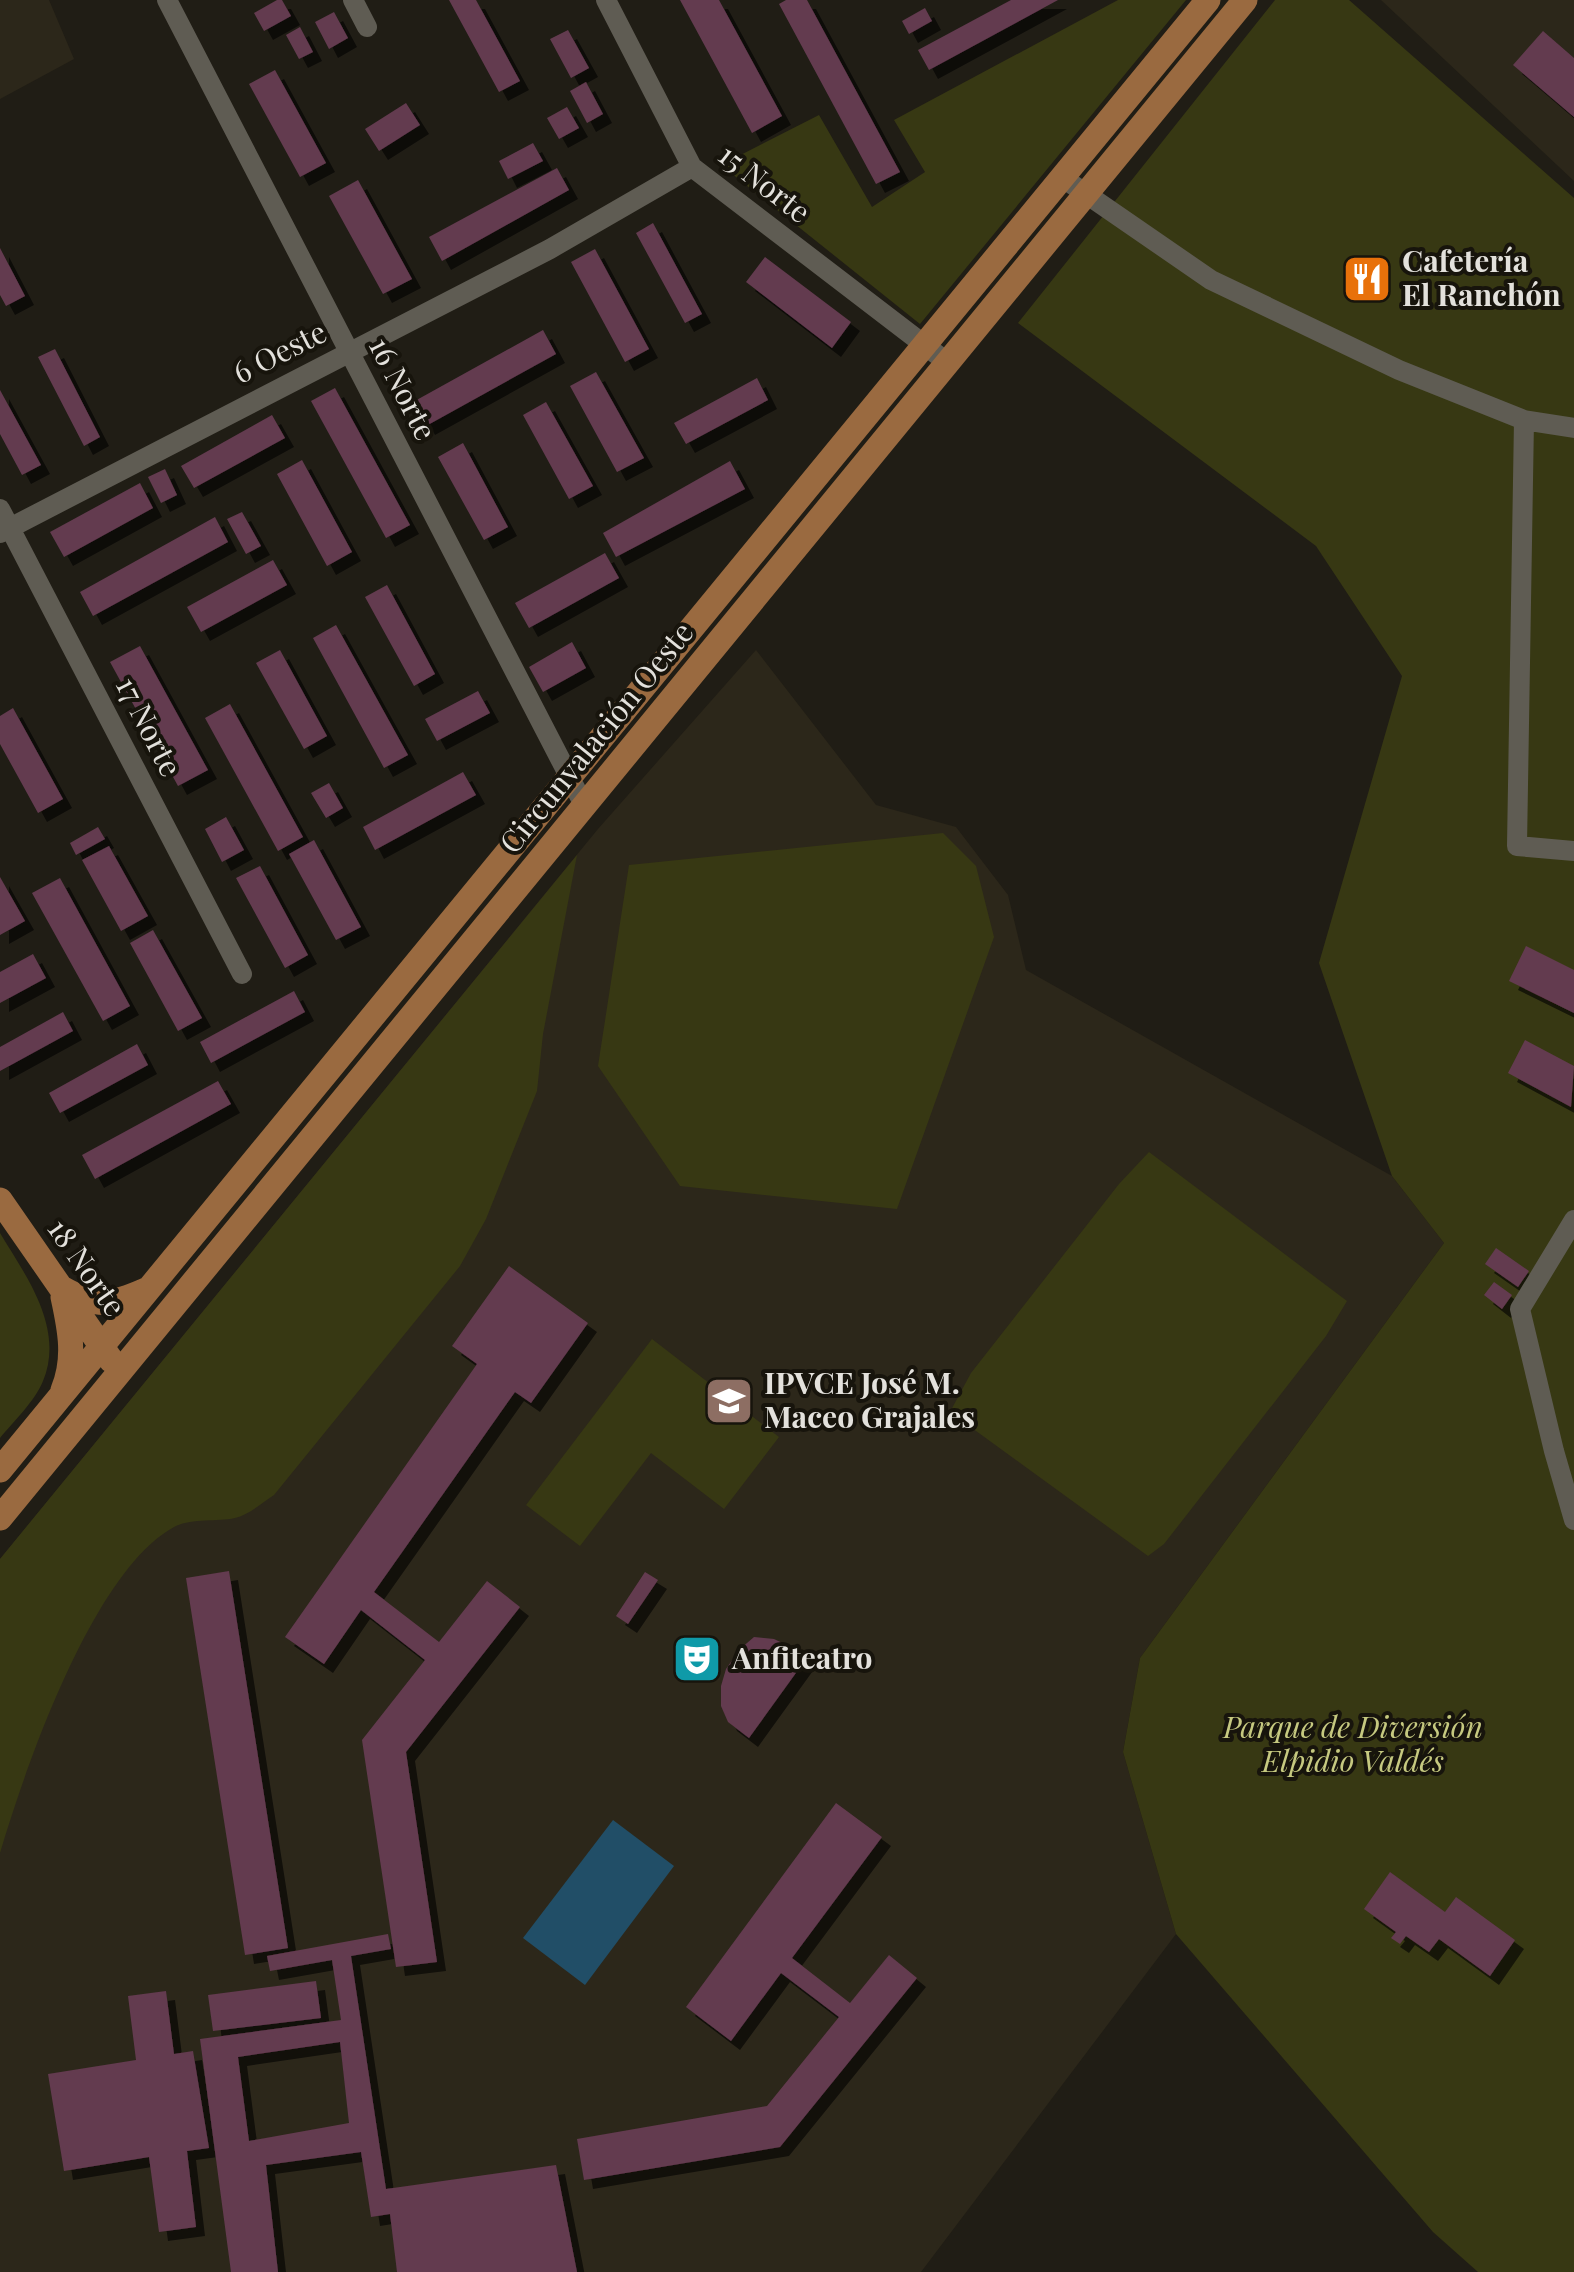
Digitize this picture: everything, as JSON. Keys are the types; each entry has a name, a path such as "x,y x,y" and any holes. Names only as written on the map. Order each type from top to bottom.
{"main road":[{"name":"Circunvalación Oeste","path":"0,1470 1208,0"},
{"name":"Circunvalación Oeste","path":"0,1518 1245,0"},
{"name":"18 Norte","path":"0,1200 120,1372"},
{"path":"61,1287 88,1303 121,1302 151,1288"},
{"path":"60,1398 72,1369 70,1328 61,1287"}],"street":[{"name":"16 Norte","path":"168,0 584,805"},
{"path":"353,0 367,28"},
{"name":"15 Norte","path":"606,0 692,167 948,364"},
{"name":"6 Oeste","path":"3,523 550,249 692,167"},
{"path":"1063,178 1211,280 1399,370 1524,420 1574,428"},
{"path":"1524,420 1517,846 1574,851"},
{"name":"17 Norte","path":"3,523 242,974"},
{"path":"1574,1220 1520,1309 1574,1520"}],"shaded area":[{"path":"0,0 49,0 74,59 0,99"},
{"path":"1381,0 1574,0 1574,181"},
{"name":"IPVCE José M. Maceo Grajales","path":"756,650 876,805 956,827 1008,895 1026,970 1392,1176 1444,1243 1140,1658 1123,1752 1176,1934 921,2272 0,2272 0,1559 598,829"}],"green space":[{"path":"1118,0 1186,0 920,324 721,165 819,115 872,207 925,172 894,120"},
{"name":"Parque de Diversión Elpidio Valdés","path":"1275,0 1349,0 1574,198 1574,2272 1478,2272 1433,2232 1176,1934 1123,1752 1140,1658 1444,1243 1392,1176 1319,963 1402,676 1316,546 1018,323"},
{"path":"943,833 976,866 994,937 897,1209 680,1186 598,1066 629,865"},
{"path":"577,855 543,1034 537,1091 486,1219 460,1266 274,1495 240,1516 174,1527 144,1550 116,1584 66,1674 0,1853 0,1559"},
{"path":"1149,1152 1347,1301 1326,1336 1164,1544 1148,1556 950,1412 971,1373 1119,1184"},
{"path":"0,1233 40,1303 46,1322 49,1361 30,1403 0,1438"},
{"path":"652,1339 779,1437 724,1509 651,1453 580,1546 526,1505"}],"water":[{"path":"613,1820 674,1866 585,1985 523,1938"}],"building":[{"path":"282,0 291,16 264,31 254,13"},
{"path":"449,0 476,0 520,81 499,92"},
{"path":"680,0 719,0 782,116 752,133"},
{"path":"807,0 900,172 876,184 779,4"},
{"path":"1011,0 1058,0 929,70 918,50"},
{"path":"925,8 932,21 909,34 902,21"},
{"path":"334,12 348,38 329,49 315,22"},
{"path":"300,27 313,52 299,59 286,35"},
{"path":"568,30 589,68 571,78 550,39"},
{"path":"1543,31 1574,58 1574,117 1513,65"},
{"path":"275,70 326,163 300,177 249,84"},
{"path":"586,82 603,114 587,123 570,91"},
{"path":"406,103 420,125 379,151 365,129"},
{"path":"567,107 579,128 559,139 547,118"},
{"path":"533,143 543,161 508,179 499,161"},
{"path":"557,168 569,190 442,261 429,237"},
{"path":"358,180 412,279 383,294 329,196"},
{"path":"653,223 702,314 685,323 636,233"},
{"path":"0,248 25,296 6,306 0,295"},
{"path":"595,249 649,349 625,362 571,262"},
{"path":"765,257 851,322 832,348 746,282"},
{"path":"543,330 556,354 426,426 413,402"},
{"path":"55,349 100,437 84,446 38,357"},
{"path":"596,372 644,458 617,472 570,386"},
{"path":"757,378 768,400 686,444 674,423"},
{"path":"335,388 410,525 386,538 311,401"},
{"path":"0,390 41,465 22,475 0,434"},
{"path":"546,402 593,486 569,499 523,415"},
{"path":"272,415 285,438 194,488 181,466"},
{"path":"463,443 508,527 484,540 438,457"},
{"path":"302,460 352,552 327,566 277,474"},
{"path":"730,461 745,489 616,557 603,533"},
{"path":"165,469 177,495 161,503 148,477"},
{"path":"140,483 153,508 64,557 50,532"},
{"path":"242,512 261,546 246,554 227,519"},
{"path":"215,517 228,542 93,616 80,592"},
{"path":"605,553 619,578 529,628 515,603"},
{"path":"273,560 287,585 201,632 187,607"},
{"path":"387,585 435,674 414,686 365,597"},
{"path":"336,625 408,755 384,768 313,638"},
{"path":"572,642 586,668 543,692 529,667"},
{"path":"140,646 208,770 178,786 110,662"},
{"path":"280,650 327,736 304,749 256,663"},
{"path":"478,691 490,713 437,741 425,719"},
{"path":"230,704 303,837 278,851 205,718"},
{"path":"13,708 63,799 38,813 0,744 0,716"},
{"path":"463,772 476,795 375,850 363,827"},
{"path":"329,783 343,808 326,818 311,793"},
{"path":"226,817 244,850 222,862 205,829"},
{"path":"98,827 105,839 76,855 70,843"},
{"path":"314,840 361,927 336,940 289,854"},
{"path":"109,846 148,916 121,931 82,860"},
{"path":"260,866 308,955 285,968 236,878"},
{"path":"0,877 25,921 0,935"},
{"path":"60,878 130,1006 103,1021 32,893"},
{"path":"153,930 202,1018 178,1031 130,943"},
{"path":"1526,946 1574,970 1574,1013 1509,981"},
{"path":"33,954 46,978 0,1003 0,972"},
{"path":"294,991 305,1012 211,1063 200,1042"},
{"path":"63,1012 73,1031 0,1071 0,1047"},
{"path":"1525,1040 1574,1066 1571,1107 1508,1073"},
{"path":"137,1044 148,1065 60,1113 49,1093"},
{"path":"218,1081 231,1104 95,1179 82,1155"},
{"path":"1496,1248 1529,1271 1518,1287 1485,1264"},
{"path":"509,1266 588,1323 531,1403 515,1392 374,1592 439,1642 487,1581 520,1607 406,1752 437,1962 396,1967 362,1740 425,1660 361,1610 324,1664 285,1637 477,1364 452,1346"},
{"path":"1494,1282 1512,1295 1502,1309 1484,1295"},
{"path":"229,1571 288,1948 245,1955 186,1578"},
{"path":"645,1572 658,1580 628,1624 616,1616"},
{"path":"754,1637 774,1639 806,1659 749,1738 728,1722 721,1706 721,1686 726,1669"},
{"path":"836,1803 882,1837 792,1958 850,2003 889,1955 917,1978 780,2147 584,2180 577,2139 767,2106 839,2017 781,1973 731,2041 686,2007"},
{"path":"1390,1872 1445,1912 1456,1897 1515,1940 1490,1976 1439,1939 1429,1952 1406,1936 1400,1944 1391,1938 1396,1932 1364,1909"},
{"path":"388,1934 391,1949 351,1956 386,2189 556,2165 577,2272 397,2272 390,2214 371,2217 361,2152 266,2165 278,2272 231,2272 200,2039 341,2020 332,1960 270,1971 267,1956","holes":["340,2042 349,2123 249,2141 238,2057"]},
{"path":"316,1981 321,2018 213,2031 208,1995"},
{"path":"166,1991 174,2054 193,2051 209,2148 187,2151 196,2227 159,2232 149,2157 64,2171 48,2074 136,2060 128,1996"}],"place":[{"name":"Cafetería El Ranchón","path":"1367,279"},
{"name":"IPVCE José M. Maceo Grajales","path":"729,1401"},
{"name":"Anfiteatro","path":"697,1659"}]}
